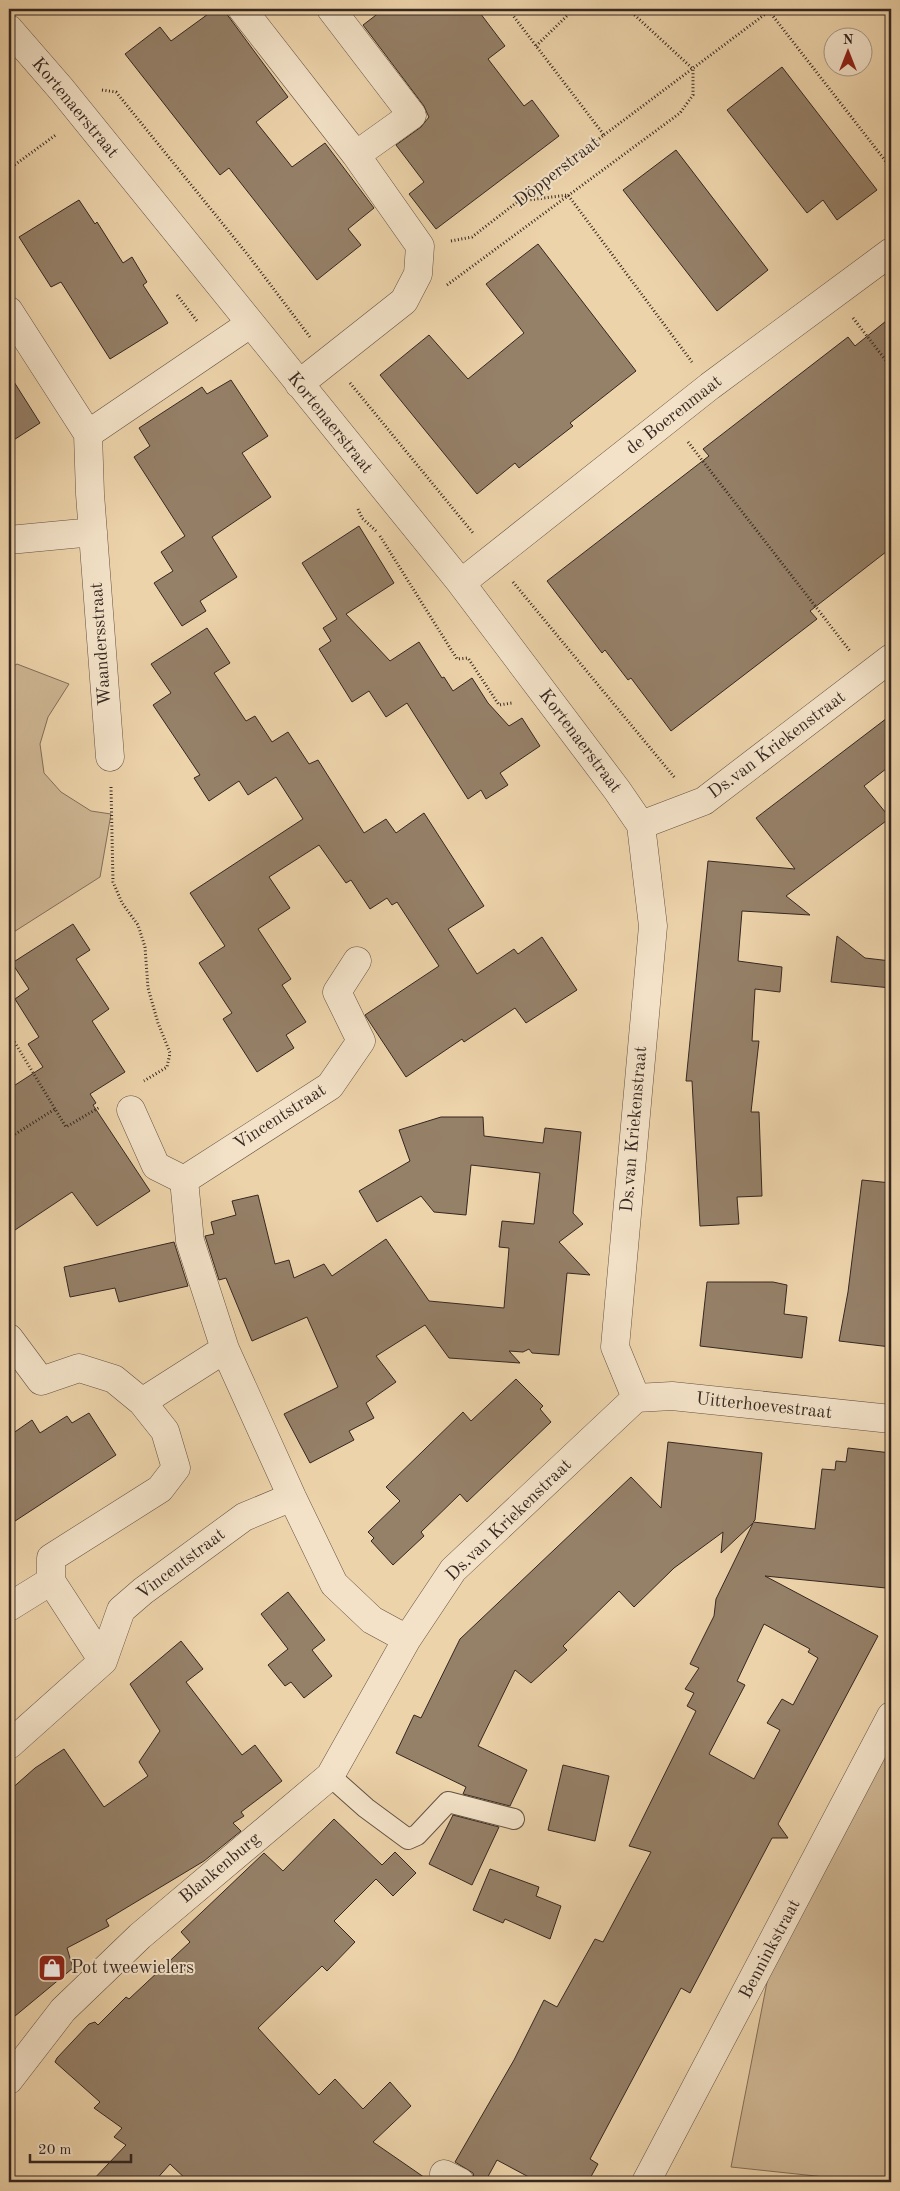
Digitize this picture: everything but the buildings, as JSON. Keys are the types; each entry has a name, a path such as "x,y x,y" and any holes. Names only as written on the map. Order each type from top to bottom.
{"street":[{"path":"242,9 356,155 420,246 418,274 404,301 299,384"},
{"path":"330,9 412,115 356,155"},
{"name":"Kortenaerstraat","path":"9,29 62,90 461,583 547,696 641,825"},
{"name":"de Boerenmaat","path":"461,583 710,386 891,252"},
{"name":"Waandersstraat","path":"9,311 88,434 93,532 110,756"},
{"path":"88,434 250,324"},
{"path":"9,540 93,532"},
{"name":"Ds.van Kriekenstraat","path":"407,1639 453,1570 636,1398 615,1347 653,926 641,825 704,801 891,658"},
{"name":"Vincentstraat","path":"184,1180 330,1086 361,1041 337,992 357,961"},
{"path":"130,1101 156,1166 184,1180 190,1241 225,1349 292,1498 334,1584 372,1620 407,1639"},
{"path":"9,1338 41,1381 80,1368 114,1380 142,1402 166,1431 176,1468 160,1489 52,1558 51,1581 103,1662"},
{"path":"142,1402 225,1349"},
{"name":"Uitterhoevestraat","path":"636,1398 672,1396 891,1419"},
{"name":"Vincentstraat","path":"9,1744 103,1662 121,1610 143,1591 244,1517 292,1498"},
{"path":"9,1607 51,1581"},
{"name":"Blankenburg","path":"9,2080 63,2010 140,1936 330,1776 407,1639"},
{"name":"Benninkstraat","path":"646,2182 891,1716"}],"lane":[{"path":"330,1776 366,1808 408,1839 417,1834 448,1802 514,1819"}],"path":[{"name":"Döpperstraat","path":"420,246 472,237 604,135 508,9"},
{"path":"536,46 574,9"},
{"path":"404,301 430,299 680,113 693,95 693,69 628,9"},
{"path":"604,135 771,10 891,168"},
{"path":"62,90 87,87 116,92 248,255 329,359 366,400 695,804"},
{"path":"9,169 82,116"},
{"path":"519,201 568,195"},
{"path":"568,195 710,386"},
{"path":"834,294 891,367"},
{"path":"177,295 195,320 224,341"},
{"path":"670,418 869,675"},
{"path":"355,504 362,518 378,534 457,659 468,658 499,705 547,696"},
{"path":"9,1033 66,1127 130,1101 167,1067 170,1053 158,1023 148,988 145,947 138,925 122,903 113,882 110,756"},
{"path":"9,1138 55,1109"}],"shaded area":[{"path":"17,664 69,684 48,717 40,744 44,773 61,792 91,811 111,814 100,877 9,935 9,669"},
{"path":"891,1722 891,2182 872,2182 731,2167 769,1972"}],"railway":[{"path":"50,12 55,9"}],"place":[{"name":"Pot tweewielers","path":"52,1968"}]}
